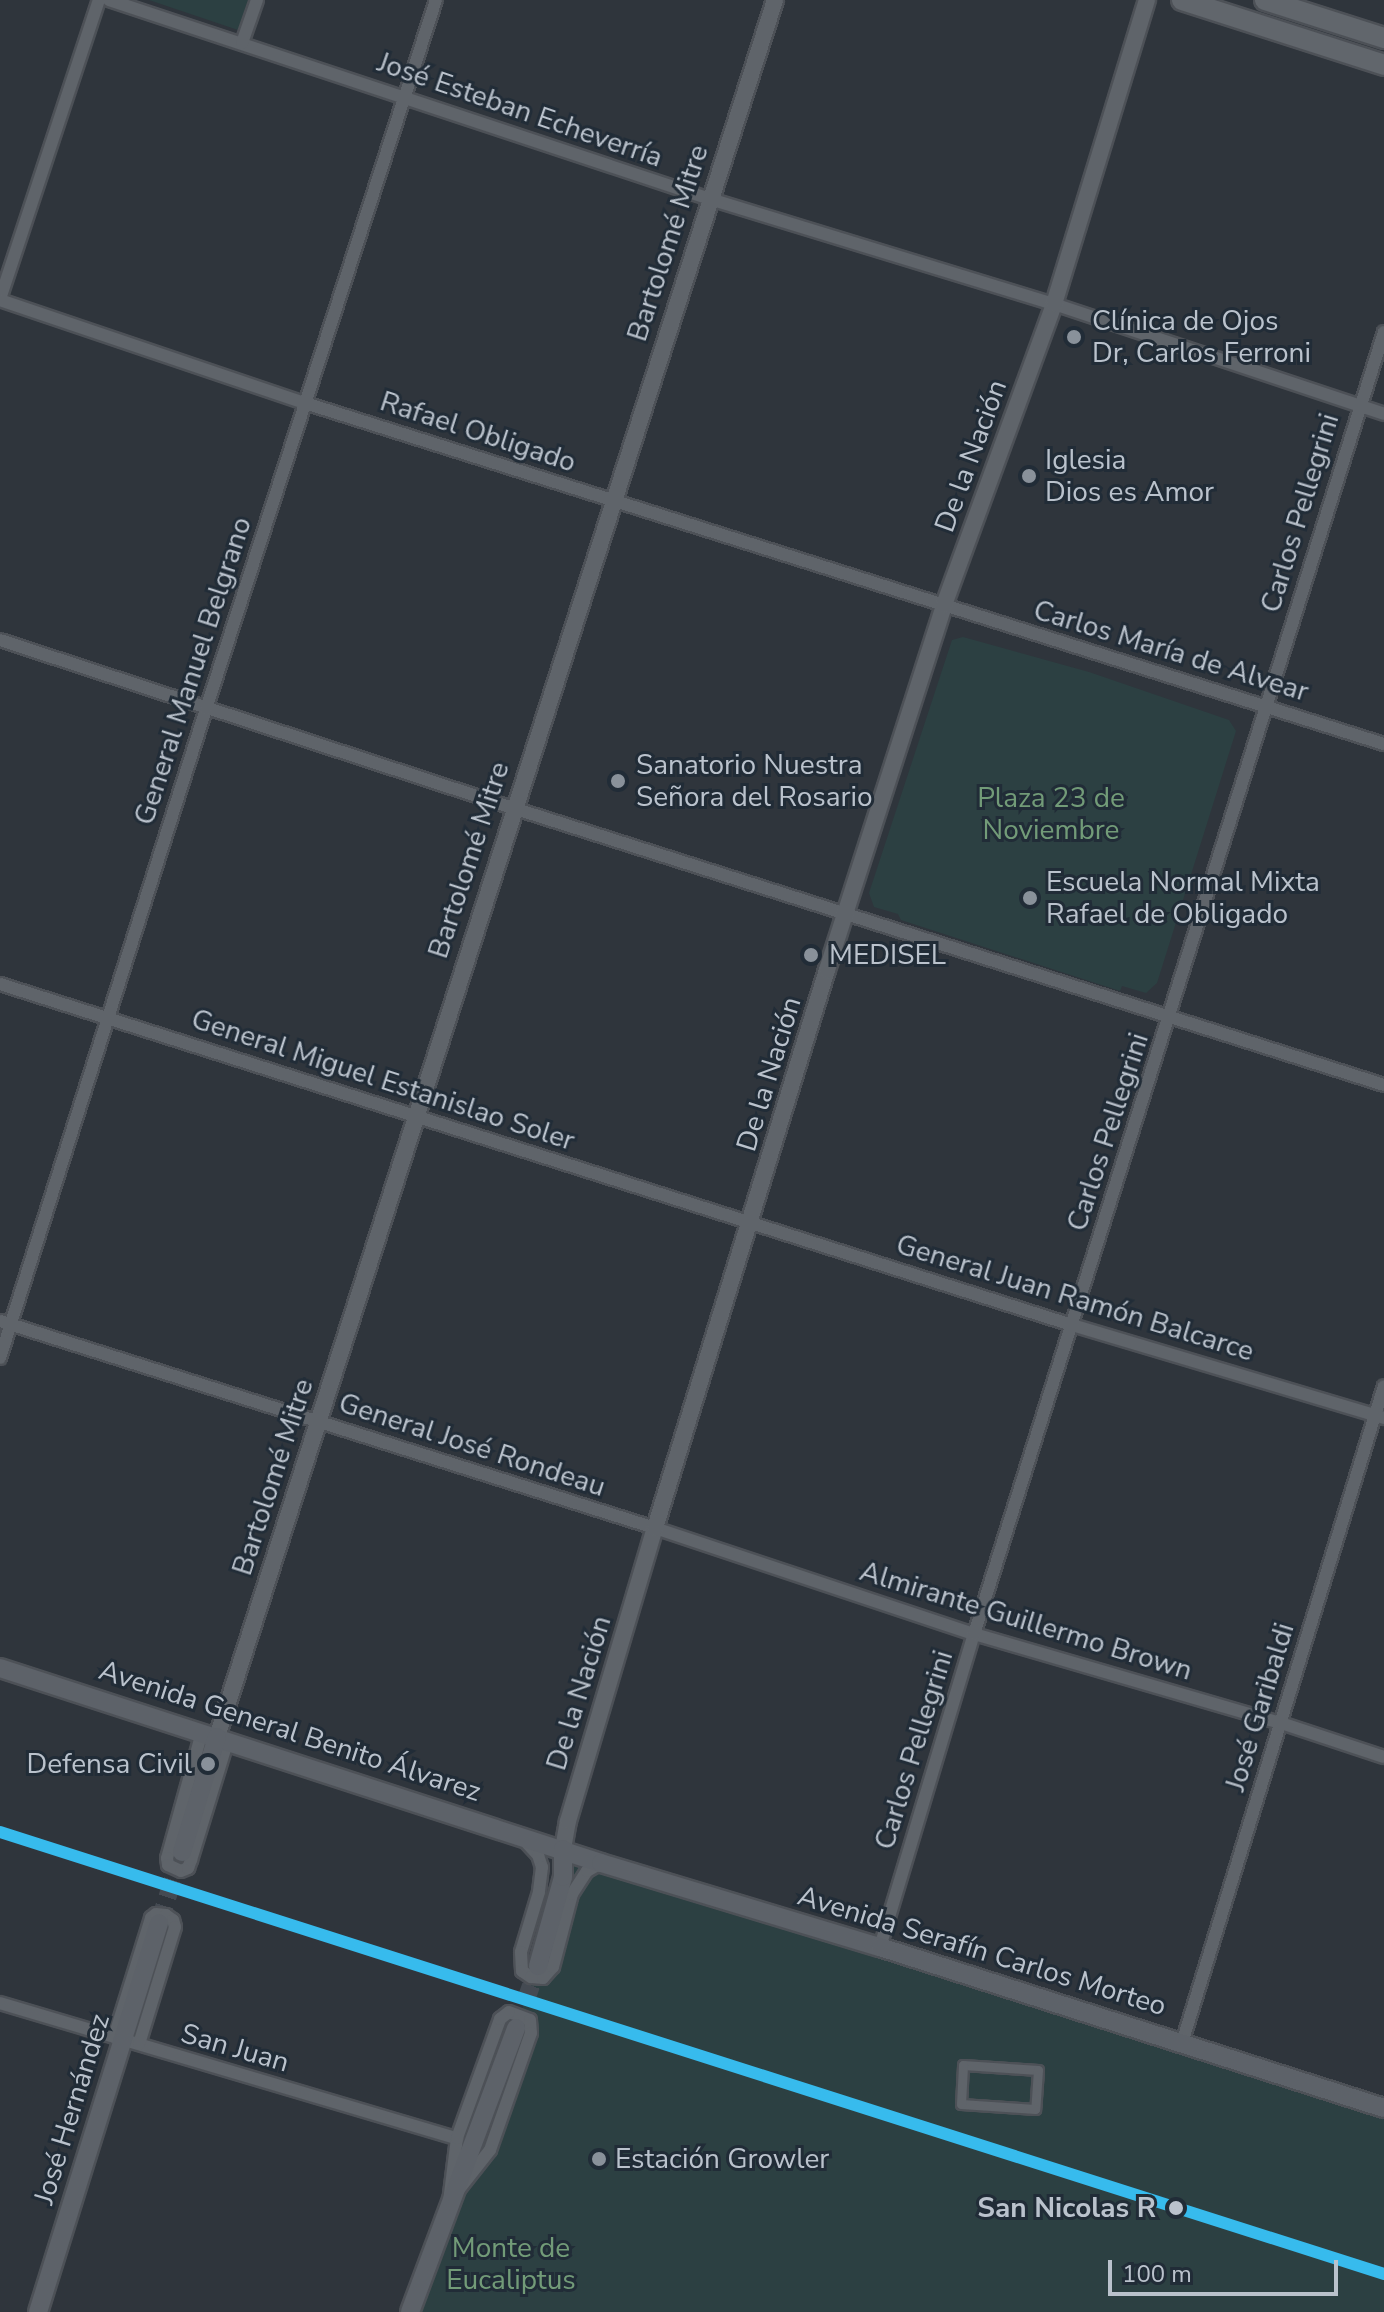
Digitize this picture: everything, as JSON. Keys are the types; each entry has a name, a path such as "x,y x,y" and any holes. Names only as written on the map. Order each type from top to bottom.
{"main road":[{"path":"1182,0 1384,65"},
{"path":"1265,0 1384,38"},
{"name":"Avenida General Benito Álvarez","path":"0,1668 563,1849"},
{"path":"182,1852 215,1736"},
{"path":"538,1966 563,1877 563,1849"},
{"name":"Avenida Serafín Carlos Morteo","path":"563,1849 1384,2108"},
{"name":"José Hernández","path":"38,2312 159,1923"},
{"path":"410,2312 516,2028"}],"street":[{"path":"0,300 99,0"},
{"name":"José Esteban Echeverría","path":"109,0 710,199 1054,304 1384,414"},
{"path":"242,43 257,0"},
{"name":"General Manuel Belgrano","path":"0,1358 5,1322 107,1018 436,0"},
{"name":"Bartolomé Mitre","path":"215,1736 775,0"},
{"name":"De la Nación","path":"563,1849 568,1821 655,1528 944,605 1054,304 1147,0"},
{"name":"Rafael Obligado","path":"0,300 305,403 944,605"},
{"name":"Carlos Pellegrini","path":"880,1947 974,1634 1267,706 1358,406 1384,332"},
{"name":"Carlos María de Alvear","path":"944,605 1384,744"},
{"path":"0,640 513,808 1384,1085"},
{"name":"General Miguel Estanislao Soler","path":"0,984 752,1221"},
{"name":"General Juan Ramón Balcarce","path":"752,1221 1072,1325 1380,1416"},
{"name":"General José Rondeau","path":"5,1322 655,1528"},
{"name":"José Garibaldi","path":"1182,2043 1380,1416 1384,1386"},
{"name":"Almirante Guillermo Brown","path":"655,1528 974,1634 1281,1723 1384,1757"},
{"path":"215,1736 191,1860 188,1868 181,1871 168,1865 167,1858 215,1736"},
{"path":"519,1834 538,1855 542,1867 539,1892 521,1952 522,1971 531,1977 543,1978 553,1967 572,1894 587,1871 601,1863"},
{"name":"José Hernández","path":"156,1914 166,1915 175,1927 125,2040 151,1918 156,1914"},
{"name":"San Juan","path":"0,2003 457,2138"},
{"path":"509,2012 517,2012 530,2020 531,2033 490,2150 449,2202 457,2138 500,2019 509,2012"},
{"path":"963,2065 1038,2070 1035,2109 961,2104 963,2065"}],"green space":[{"path":"149,0 248,0 238,30"},
{"name":"Plaza 23 de Noviembre","path":"963,637 1089,672 1229,720 1236,731 1157,983 1146,993 1122,986 1120,991 901,920 898,914 874,907 869,893 952,640"},
{"name":"Monte de Eucaliptus","path":"563,1849 1384,2108 1384,2312 410,2312 538,1966"}],"tunnel":[{"path":"159,1923 182,1852"},
{"path":"516,2028 538,1966"}],"transit line":[{"path":"0,1832 1384,2274"}],"place":[{"name":"Clínica de Ojos Dr, Carlos Ferroni","path":"1074,337"},
{"name":"Iglesia Dios es Amor","path":"1029,476"},
{"name":"Sanatorio Nuestra Señora del Rosario","path":"618,781"},
{"name":"Escuela Normal Mixta Rafael de Obligado","path":"1030,898"},
{"name":"MEDISEL","path":"811,955"},
{"name":"Defensa Civil","path":"208,1764"},
{"name":"Estación Growler","path":"599,2159"},
{"name":"San Nicolas R","path":"1176,2208"}]}
